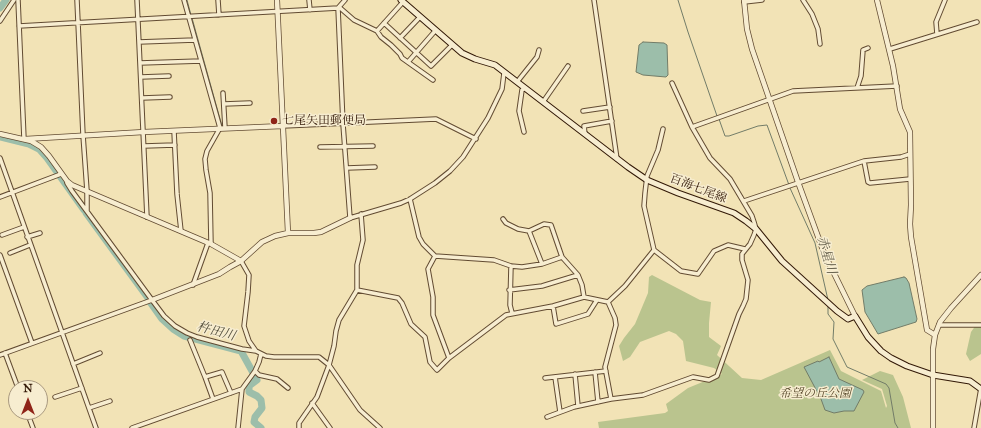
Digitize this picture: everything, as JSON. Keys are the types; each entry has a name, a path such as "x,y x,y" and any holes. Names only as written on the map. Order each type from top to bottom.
{"main road":[{"name":"百海七尾線","path":"402,1 462,53 474,59 495,65 617,159 647,180 734,213 756,229 782,261 836,311 848,319 856,316"},
{"path":"856,316 868,337 882,351 907,366 933,375 970,382 981,389"}],"street":[{"path":"0,21 14,0"},
{"path":"18,0 24,139"},
{"path":"77,0 83,135 88,191 87,211"},
{"path":"137,0 147,217"},
{"path":"184,0 191,17 201,61 223,128"},
{"path":"218,0 219,15"},
{"path":"277,0 288,234"},
{"path":"309,0 310,10"},
{"path":"345,0 338,8 343,124 350,218"},
{"path":"594,0 617,159"},
{"path":"762,0 744,1 747,29 769,100 824,253 856,316"},
{"path":"803,0 812,14 818,29 820,44"},
{"path":"877,0 890,49 900,109 910,132 910,224 927,330 935,335"},
{"path":"937,34 936,22 945,0"},
{"path":"377,31 402,1"},
{"path":"19,26 338,8 354,20 377,31 381,37 400,54 402,58 433,80"},
{"path":"400,38 420,17"},
{"path":"890,49 977,22"},
{"path":"384,23 431,66 452,45"},
{"path":"408,62 435,31"},
{"path":"139,42 195,40"},
{"path":"857,88 861,76 863,50 868,48"},
{"path":"517,82 537,56 539,50"},
{"path":"140,63 201,61"},
{"path":"543,102 568,66"},
{"path":"0,355 193,285 219,274 241,261 262,242 275,236 321,232 350,218 410,199 435,183 450,171 463,157 476,139 500,95 504,73"},
{"path":"141,78 169,76"},
{"path":"547,417 578,406 611,399 643,395 693,377 709,380 717,376 746,299 748,280 742,254 750,244 756,229 752,216 730,179 710,158 692,127 672,82"},
{"path":"692,127 793,91 897,86"},
{"path":"524,132 519,111 522,90 525,88"},
{"path":"193,285 209,244 210,193 206,170 206,160 207,151 223,128 223,93"},
{"path":"142,98 170,96"},
{"path":"224,104 250,103"},
{"path":"583,111 610,107"},
{"path":"24,139 144,132 211,130 223,128 436,119 476,139"},
{"path":"585,134 584,126 612,121"},
{"path":"663,129 658,150 647,176 644,206 654,250 681,271 698,274 714,251 728,245 746,249"},
{"path":"174,131 177,194 181,231"},
{"path":"0,134 31,141 42,147 50,156 59,175 67,181 181,231 241,261 249,275 245,330 249,342 256,351 261,354 274,357 319,358 330,365 360,410 380,428"},
{"path":"144,146 175,145"},
{"path":"320,148 373,146"},
{"path":"744,201 864,161 910,154"},
{"path":"0,158 96,428"},
{"path":"864,161 868,182 870,183 910,179"},
{"path":"347,168 375,167"},
{"path":"0,197 59,175"},
{"path":"67,181 72,191 169,321 187,333 242,349 256,351"},
{"path":"410,199 419,237 423,244 435,256 494,260 511,266 522,267 542,264 562,257"},
{"path":"299,428 299,423 317,397 330,365 336,331 340,320 357,290 357,265 363,240 361,214"},
{"path":"503,219 506,223 518,229 529,231 544,224 552,225 562,257 578,275 584,296"},
{"path":"2,235 24,227"},
{"path":"529,231 542,264"},
{"path":"27,237 40,233"},
{"path":"10,253 30,245"},
{"path":"608,302 625,286 654,250"},
{"path":"0,256 32,343"},
{"path":"435,256 428,269 433,297 433,315 449,358"},
{"path":"511,266 509,290 512,313"},
{"path":"509,290 542,286 578,275"},
{"path":"934,427 933,349 935,335 939,325 951,308 981,275"},
{"path":"357,290 398,298 402,303 411,324 424,337 430,362 437,370 449,358 506,315 553,306 584,296 608,302"},
{"path":"553,306 556,324 588,314 597,300"},
{"path":"608,302 616,325 605,367 611,399"},
{"path":"939,325 981,325"},
{"path":"190,340 214,399"},
{"path":"5,353 15,380"},
{"path":"73,364 100,354"},
{"path":"238,428 242,389 254,372 261,354"},
{"path":"545,378 606,371"},
{"path":"205,378 222,372 231,393"},
{"path":"254,372 259,375 277,379 288,388"},
{"path":"595,372 598,402"},
{"path":"575,374 578,406"},
{"path":"555,376 560,412"},
{"path":"55,397 82,388"},
{"path":"132,428 242,389"},
{"path":"974,428 981,389"},
{"path":"89,408 110,401"},
{"path":"312,403 330,428"}],"green space":[{"name":"希望の丘公園","path":"652,275 700,300 711,302 709,337 721,346 717,355 742,378 761,380 830,350 841,371 881,391 886,408 887,406 882,389 862,380 880,371 893,375 903,397 911,428 599,428 598,422 665,413 668,411 666,404 688,388 722,374 714,368 686,361 683,341 676,334 669,331 640,342 630,357 623,361 619,346 635,324 648,293 649,277"},
{"path":"976,325 981,327 981,354 970,361 966,354 971,332"}],"shaded area":[{"path":"643,42 664,43 667,45 668,75 666,77 643,75 636,72 639,45"},
{"path":"904,277 909,283 917,319 916,322 878,334 865,312 862,290 867,286"},
{"path":"829,357 839,379 863,390 864,392 854,411 834,413 825,410 821,399 804,367"}],"waterway":[{"path":"0,8 6,0"},
{"path":"187,0 191,15"},
{"name":"赤星川","path":"678,0 717,116"},
{"path":"192,18 222,126"},
{"name":"赤星川","path":"719,119 725,136 758,126 767,125 789,185"},
{"name":"杵田川","path":"0,137 29,144 39,149 84,210"},
{"name":"赤星川","path":"790,188 815,243 828,300"},
{"name":"杵田川","path":"86,213 148,298"},
{"name":"杵田川","path":"150,302 162,319 184,336 241,351 257,380 249,386 249,392 261,400 262,408 255,417 254,422 261,428"},
{"name":"赤星川","path":"828,307 828,314 834,322 833,339 847,367 886,384 889,388 895,423 898,428"}],"place":[{"name":"七尾矢田郵便局","path":"274,121"}]}
